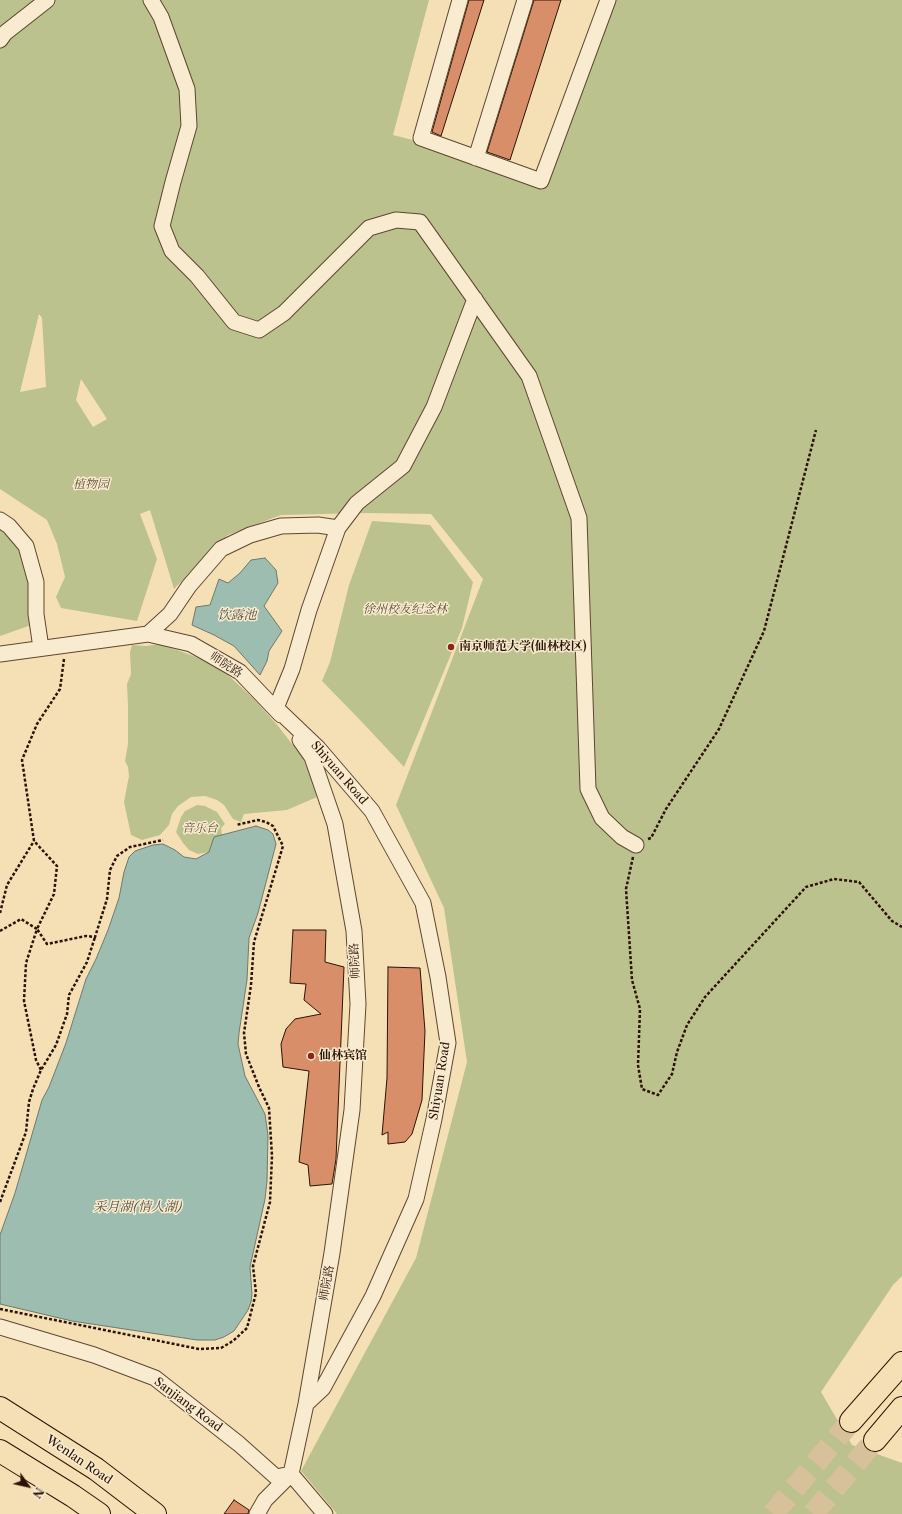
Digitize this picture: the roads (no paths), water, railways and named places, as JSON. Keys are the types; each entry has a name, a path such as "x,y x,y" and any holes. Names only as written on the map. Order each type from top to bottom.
{"main road":[{"path":"851,1421 902,1363"},
{"name":"Wenlan Road","path":"0,1408 96,1469 155,1514"},
{"path":"875,1440 902,1408"},
{"path":"0,1451 73,1496 98,1514"}],"street":[{"path":"0,40 5,34 47,0"},
{"path":"151,0 161,17 187,89 189,126 162,226 172,252 197,276 234,322 260,330 284,313 369,228 396,220 420,222 529,376 579,518 588,789 602,818 622,837 636,845"},
{"path":"460,0 421,138 541,180 608,0"},
{"path":"476,158 525,0"},
{"path":"276,708 292,669 309,610 338,528 357,503 402,466 434,407 475,299"},
{"path":"0,520 9,526 26,546 36,582 36,614 41,648"},
{"path":"148,634 170,614 189,586 221,549 250,535 280,526 318,525 338,528"},
{"name":"师院路","path":"0,654 148,634 191,644 240,672 276,708 312,756 334,824 354,931 358,1004 352,1110 332,1253 306,1404 291,1474"},
{"name":"Shiyuan Road","path":"276,708 318,748 372,812 423,903 438,977 448,1044 434,1119 416,1199 373,1296 323,1388 306,1404"},
{"name":"Sanjiang Road","path":"0,1327 94,1356 155,1378 239,1444 276,1477 291,1474"},
{"path":"257,1514 266,1500 291,1474 325,1514"}],"water":[{"name":"饮露池","path":"265,558 276,570 278,583 264,606 282,631 269,651 267,661 260,675 234,646 192,625 196,607 210,605 219,579 228,583 240,573 251,560"},
{"name":"采月湖(情人湖)","path":"256,826 268,830 273,834 276,844 258,913 249,938 247,980 238,1044 245,1076 265,1114 268,1135 265,1199 250,1267 252,1294 248,1310 234,1331 224,1337 215,1340 197,1340 72,1321 0,1304 0,1235 15,1193 42,1100 49,1087 66,1043 86,979 108,930 119,898 124,872 129,857 135,851 153,845 163,844 175,850 184,857 196,859 209,852 214,837"}],"tunnel":[{"path":"773,1514 851,1421"},
{"path":"813,1514 875,1440"}],"place":[{"name":"南京师范大学(仙林校区)","path":"451,647"},
{"name":"仙林宾馆","path":"311,1056"}],"park label":[{"name":"植物园","path":"91,485"},
{"name":"徐州校友纪念林","path":"405,610"},
{"name":"音乐台","path":"200,829"}]}
